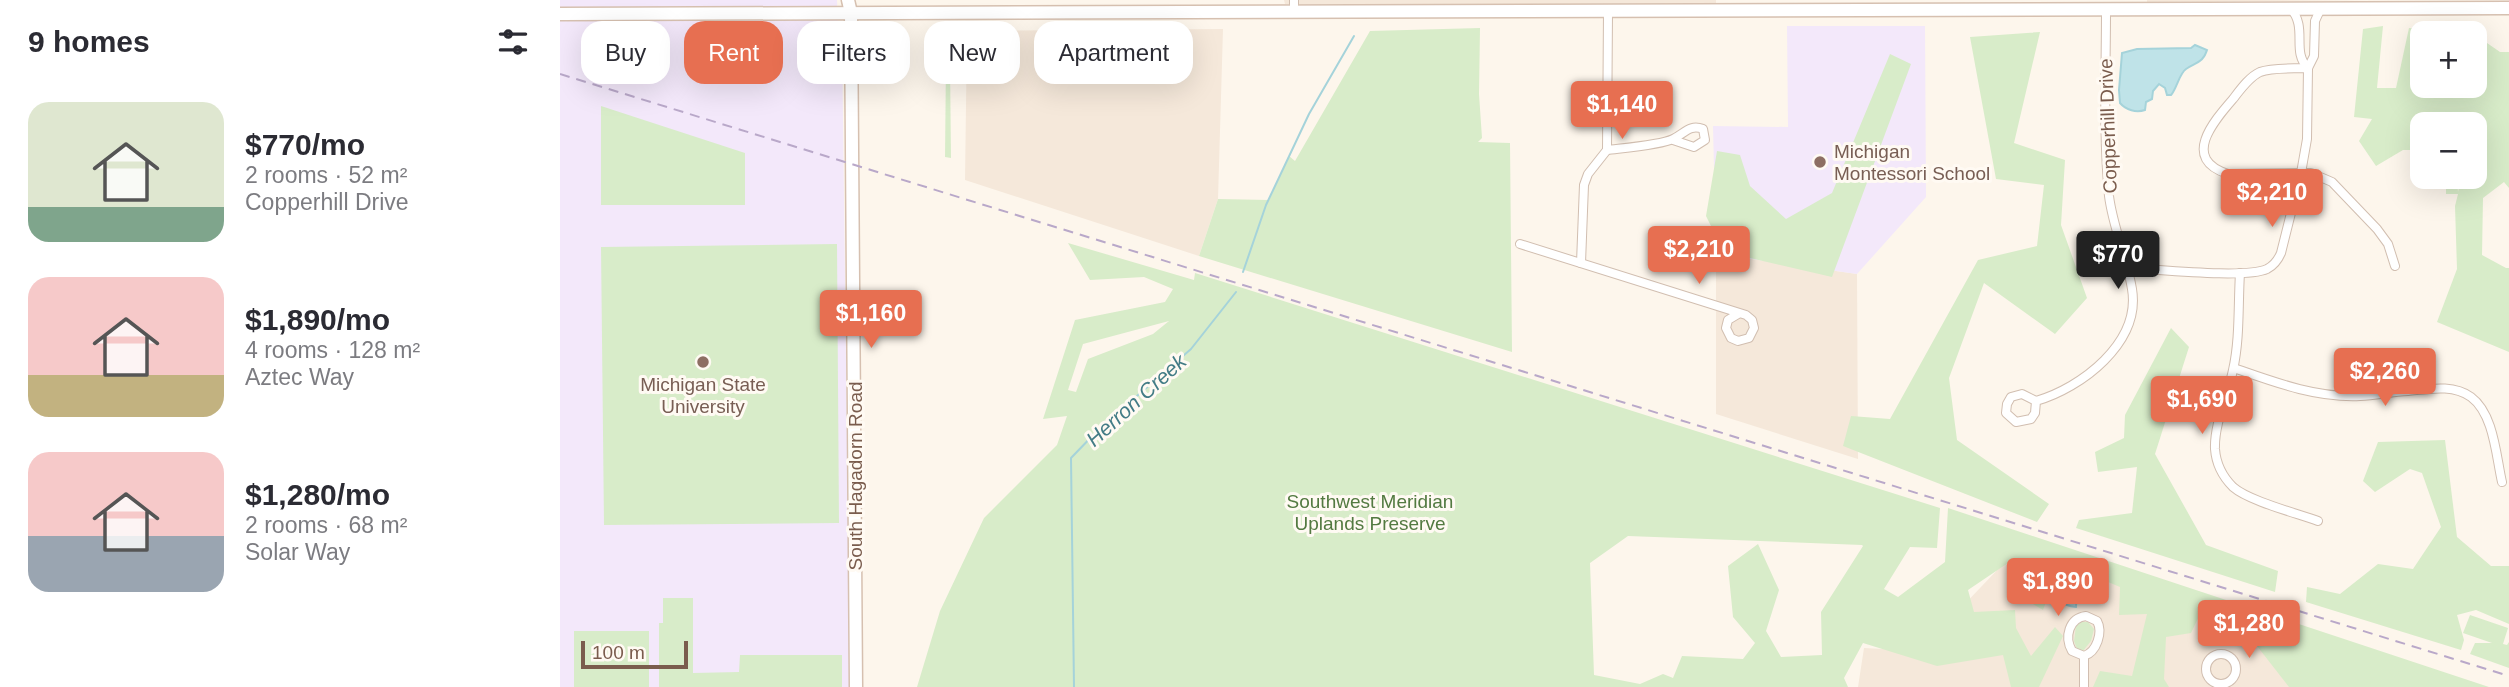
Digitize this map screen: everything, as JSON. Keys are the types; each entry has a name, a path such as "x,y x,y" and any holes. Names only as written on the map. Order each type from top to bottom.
{"street":[{"path":"560,14 851,4 1530,6 1608,12 1654,6 2106,10 2291,9 2307,5 2320,10 2509,8"},
{"name":"South Hagadorn Road","path":"851,4 856,687"},
{"path":"2291,9 2300,24 2301,59 2308,68"},
{"name":"Copperhill Drive","path":"2036,401 2052,397 2104,362 2122,339 2129,319 2133,293 2110,199 2104,112 2106,10"},
{"path":"2128,268 2240,273 2268,269 2281,253 2307,139 2308,68 2314,56 2315,21 2320,10"},
{"path":"1581,263 1584,185 1588,174 1607,150 1608,12"},
{"path":"2308,68 2261,72 2251,78 2231,100 2204,138 2206,158 2216,170 2228,174 2301,173 2321,176 2343,191 2388,244 2395,266"},
{"path":"1607,150 1673,139"},
{"path":"1520,244 1738,314"},
{"path":"2240,273 2234,368 2215,446 2216,461 2226,479 2247,496 2318,521"},
{"path":"2234,368 2279,384 2316,393 2357,396 2443,388 2459,391 2471,397 2483,411 2502,482"},
{"path":"2086,616 2097,621 2100,631 2093,651 2084,656 2072,651 2068,639 2073,622 2078,617 2086,616"},
{"path":"2084,656 2084,687"}],"shaded area":[{"name":"Michigan State University","path":"560,0 837,0 838,21 797,21 797,84 843,84 850,687 560,687"},
{"path":"1284,0 1716,0 1716,4 1285,4"},
{"path":"2147,0 2367,0 2147,2"},
{"name":"Michigan Montessori School","path":"1787,26 1925,26 1926,197 1857,274 1716,254 1713,126 1788,127"},
{"path":"1193,29 1223,29 1218,199 1199,256 965,180 966,84 1020,84 1020,31 1034,30 1034,84 1193,84"},
{"path":"1716,254 1857,274 1858,459 1716,414"},
{"path":"2022,544 2484,687 1858,687 1864,648 1963,653 1960,609"}],"green space":[{"path":"2383,26 2377,88 2396,88 2410,28 2410,98 2487,98 2487,43 2500,52 2509,52 2509,188 2504,182 2483,198 2482,255 2509,268 2509,352 2437,322 2457,269 2455,206 2458,194 2446,194 2446,189 2458,189 2458,192 2459,189 2487,189 2487,112 2410,112 2410,150 2403,150 2376,166 2359,141 2372,119 2354,117 2363,29"},
{"path":"1480,28 1479,94 1482,138 1478,142 1510,143 1512,352 1199,256 1218,199 1269,200 1289,156 1295,161 1370,31"},
{"path":"2040,32 2014,143 2065,160 2061,225 2087,298 2055,334 1984,283 1949,378 1957,440 2049,504 2037,522 1843,446 1851,416 1890,419 1978,260 2037,246 2044,185 1996,179 1970,37"},
{"path":"1890,54 1911,64 1832,277 1724,252 1706,216 1717,151 1740,155 1750,186 1786,219 1832,193"},
{"path":"946,84 950,84 951,158 945,157"},
{"path":"601,106 745,153 745,205 601,205"},
{"name":"Southwest Meridian Uplands Preserve","path":"1068,243 1194,280 1195,273 1940,508 1937,548 1910,547 1884,589 1898,597 1945,562 1948,508 2489,687 2289,687 2243,628 2202,610 2191,633 2166,637 2164,679 2169,687 2093,687 2100,671 2132,676 2147,614 2119,615 2120,587 2101,579 2084,592 2072,570 2047,568 2051,589 2043,610 2016,594 2008,563 1968,590 1974,612 2015,610 2016,628 2031,656 2055,627 2063,636 2039,687 2011,687 2003,655 1937,666 1863,643 1844,678 1848,687 917,687 940,611 984,518 1057,445 1067,416 1043,419 1075,320 1165,302 1173,289 1144,277 1090,280","holes":["1169,321 1153,334 1088,359 1076,392 1068,390 1083,344","1628,536 1862,545 1863,546 1821,612 1822,655 1781,657 1766,631 1779,590 1758,544 1728,566 1733,617 1755,643 1743,659 1682,656 1673,678 1663,674 1640,684 1594,675 1590,563"]},
{"path":"837,244 839,523 604,525 601,247"},
{"path":"2171,328 2189,347 2155,454 2206,545 2278,571 2275,592 2076,528 2079,520 2132,513 2137,467 2098,472 2095,452 2124,438 2125,415"},
{"path":"2445,440 2457,537 2491,566 2509,566 2509,624 2476,610 2457,615 2464,640 2461,650 2306,602 2307,587 2340,594 2378,564 2413,569 2441,527 2422,473 2410,469 2375,492 2363,481 2378,442"},
{"path":"663,598 693,598 693,673 739,672 740,655 842,655 842,687 659,687 659,623 663,623"},
{"path":"2470,615 2508,628 2503,644 2507,645 2509,642 2509,668 2470,654 2475,643 2492,643 2463,633"},
{"path":"2081,622 2088,622 2094,629 2091,641 2083,651 2077,649 2074,641 2076,626"},
{"path":"574,631 649,631 649,687 574,687"}],"water":[{"path":"2195,45 2207,50 2201,60 2184,71 2171,95 2167,95 2165,88 2159,84 2153,91 2152,99 2146,102 2145,110 2131,110 2120,103 2122,53 2137,49 2191,48"},
{"path":"2060,570 2069,572 2072,584 2077,587 2076,607 2064,604 2056,592 2050,576"}],"waterway":[{"name":"Herron Creek","path":"1243,272 1266,205 1309,114 1354,36"},
{"name":"Herron Creek","path":"1074,687 1071,458 1099,429 1191,349 1236,292"}],"railway":[{"path":"560,74 2509,676"}],"place":[{"name":"Michigan Montessori School","path":"1820,162"},
{"name":"Michigan State University","path":"703,362"}]}
